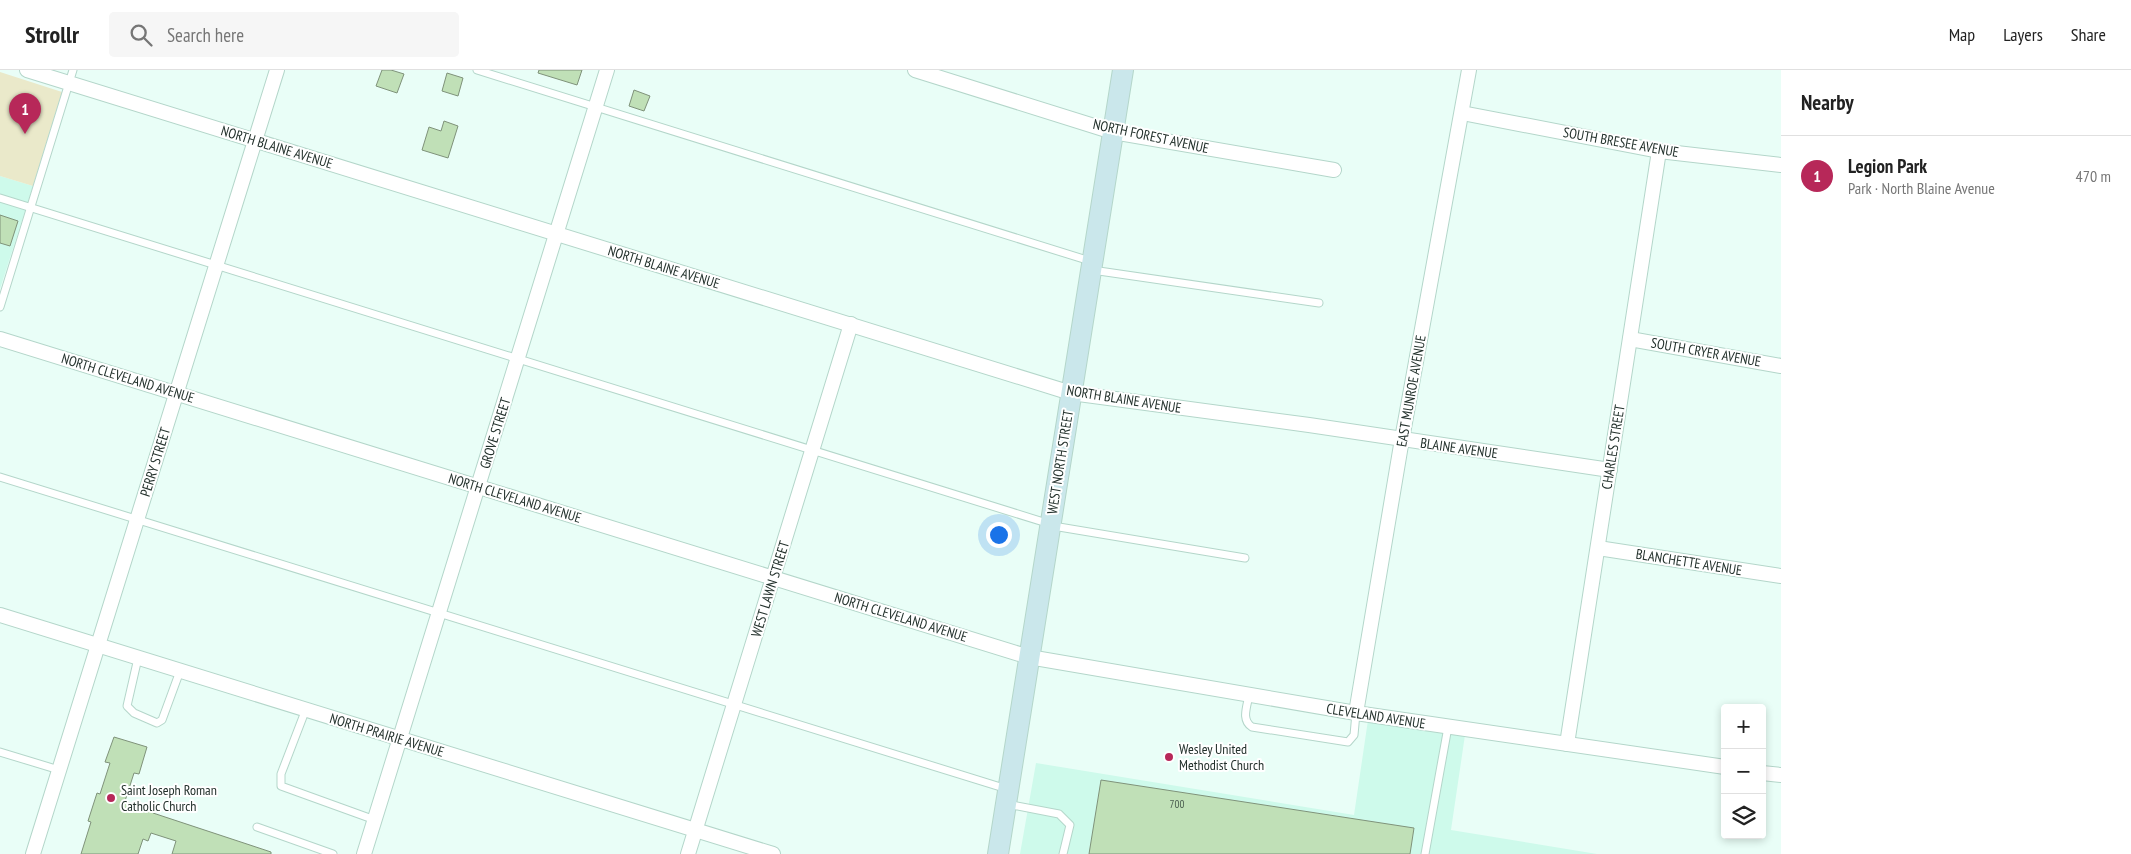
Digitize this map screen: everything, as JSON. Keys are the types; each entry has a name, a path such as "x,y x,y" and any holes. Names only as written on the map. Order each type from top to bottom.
{"main road":[{"name":"WEST NORTH STREET","path":"998,854 1123,70"}],"street":[{"name":"NORTH BLAINE AVENUE","path":"27,70 71,77 255,140 1072,392 1309,425"},
{"name":"PERRY STREET","path":"36,853 59,770 277,70"},
{"name":"GROVE STREET","path":"364,854 607,70"},
{"name":"NORTH FOREST AVENUE","path":"915,70 1113,132 1334,170"},
{"name":"EAST MUNROE AVENUE","path":"1356,713 1402,439 1469,70"},
{"name":"SOUTH BRESEE AVENUE","path":"1462,114 1659,151 1781,164"},
{"name":"CHARLES STREET","path":"1567,744 1659,151"},
{"name":"WEST LAWN STREET","path":"688,854 851,324"},
{"name":"NORTH CLEVELAND AVENUE","path":"0,339 1029,657"},
{"name":"SOUTH CRYER AVENUE","path":"1630,339 1781,366"},
{"name":"BLAINE AVENUE","path":"1309,425 1610,470"},
{"name":"BLANCHETTE AVENUE","path":"1598,548 1781,576"},
{"name":"NORTH PRAIRIE AVENUE","path":"0,615 773,854"},
{"name":"CLEVELAND AVENUE","path":"1029,657 1356,713 1721,766"},
{"path":"1766,774 1781,776"}],"lane":[{"path":"477,70 1092,266 1319,303"},
{"path":"0,307 71,77"},
{"path":"0,198 1050,525 1245,558"},
{"path":"0,477 734,704 1059,814 1070,825 1063,854"},
{"path":"138,658 127,706 134,713 157,723 162,720 180,671"},
{"path":"1249,695 1245,718 1247,724 1252,727 1348,742 1354,735 1356,713"},
{"path":"306,710 281,774 281,786 375,820"},
{"path":"1425,854 1448,727"},
{"path":"0,752 59,770"},
{"path":"257,827 333,854"}],"shaded area":[{"path":"0,72 62,92 33,186 0,176"},
{"path":"0,176 33,186 0,289"},
{"path":"1368,720 1465,735 1451,830 1597,854 1020,854 1036,763 1354,815"}],"building":[{"path":"382,70 391,70 404,74 397,93 376,86"},
{"path":"539,70 582,70 577,85 538,73"},
{"path":"447,73 463,78 458,96 442,91"},
{"path":"634,90 650,96 644,111 629,106"},
{"path":"444,121 458,126 448,158 422,150 429,127 441,131"},
{"path":"0,215 18,221 10,246 0,243"},
{"name":"Saint Joseph Roman Catholic Church","path":"114,737 147,747 139,774 134,773 125,801 154,811 153,813 271,852 271,854 172,854 176,841 151,833 148,841 143,839 138,854 81,854 91,822 88,821 97,793 100,794 110,763 105,762"},
{"path":"1101,780 1414,828 1410,854 1089,854"}],"place":[{"name":"Legion Park","path":"25,134"},
{"name":"Wesley United Methodist Church","path":"1169,757"},
{"name":"Saint Joseph Roman Catholic Church","path":"111,798"}]}
